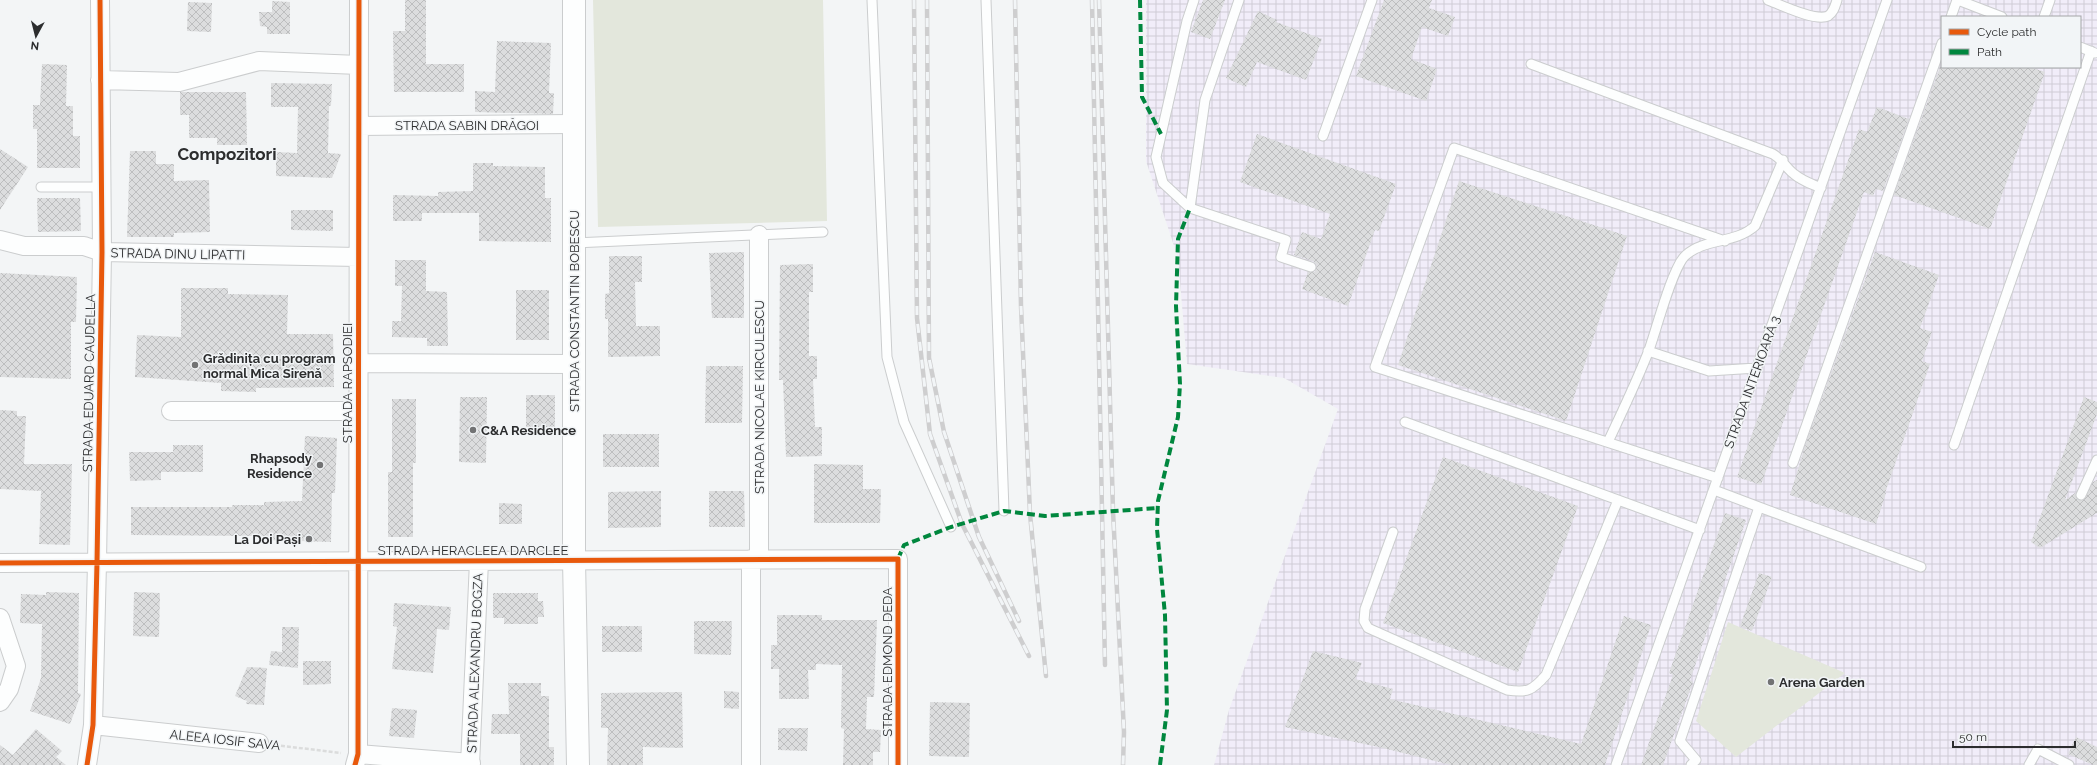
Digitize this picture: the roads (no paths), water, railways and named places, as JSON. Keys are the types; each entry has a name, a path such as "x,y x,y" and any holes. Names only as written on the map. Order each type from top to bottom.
{"street":[{"name":"STRADA EDUARD CAUDELLA","path":"87,765 93,725 97,562 102,252 100,0"},
{"name":"STRADA RAPSODIEI","path":"357,760 359,0"},
{"name":"STRADA CONSTANTIN BOBESCU","path":"574,0 574,560 578,765"},
{"path":"100,80 179,82 259,61 359,65"},
{"name":"STRADA SABIN DRĂGOI","path":"359,126 574,124"},
{"name":"STRADA NICOLAE KIRCULESCU","path":"751,765 759,235"},
{"name":"STRADA DINU LIPATTI","path":"0,240 24,246 84,246 102,252 358,257"},
{"path":"358,363 574,364"},
{"path":"171,411 358,411"},
{"name":"STRADA HERACLEEA DARCLEE","path":"0,563 898,559"},
{"name":"STRADA EDMOND DEDA","path":"898,559 898,765"},
{"name":"STRADA ALEXANDRU BOGZA","path":"470,764 479,561"},
{"path":"0,618 16,666 9,689 0,702"},
{"name":"ALEEA IOSIF SAVA","path":"93,725 259,743"},
{"path":"357,760 470,764"}],"lane":[{"path":"872,0 887,357 904,422 951,527"},
{"path":"986,0 1004,511"},
{"path":"1194,0 1187,21 1156,157 1163,183 1190,208 1286,240 1280,257 1310,267"},
{"path":"1190,208 1205,100 1239,0"},
{"path":"1323,136 1372,0"},
{"path":"1768,0 1817,17 1827,16 1833,11 1837,0"},
{"name":"STRADA INTERIOARĂ 3","path":"1616,765 1887,0"},
{"path":"1951,16 1958,0 1999,16"},
{"path":"2044,16 2050,0"},
{"path":"1793,463 1941,46"},
{"path":"1954,445 2094,52 2081,47"},
{"path":"1531,64 1774,154 1783,160 1793,173 1801,179 1821,188"},
{"path":"1718,478 1375,367 1454,148 1725,241"},
{"path":"1608,442 1648,351 1676,271 1684,256 1693,248 1725,241 1746,234 1755,226 1783,160"},
{"path":"41,187 101,187"},
{"path":"574,243 823,232"},
{"path":"1648,351 1709,371 1757,368"},
{"path":"1405,422 1700,530"},
{"path":"2081,495 2097,460"},
{"path":"1714,490 1921,567"},
{"path":"1393,532 1365,609 1364,620 1368,628 1507,690 1522,692 1536,687 1546,675 1618,500"},
{"path":"1691,765 1696,760 1680,741 1759,507"},
{"path":"2029,765 2038,749 2069,765"}],"railway":[{"path":"914,0 917,318 930,434 962,524 1029,656"},
{"path":"927,0 929,358 944,432 979,537 1019,621"},
{"path":"1015,0 1021,306 1030,514 1046,676"},
{"path":"1092,0 1105,665"},
{"path":"1099,0 1113,511 1124,732 1123,765"}],"place":[{"name":"Grădinița cu program normal Mica Sirenă","path":"195,365"},
{"name":"C&A Residence","path":"473,430"},
{"name":"Rhapsody Residence","path":"320,465"},
{"name":"La Doi Pași","path":"309,539"},
{"name":"Arena Garden","path":"1771,682"}],"district":[{"name":"Compozitori","path":"227,154"}]}
